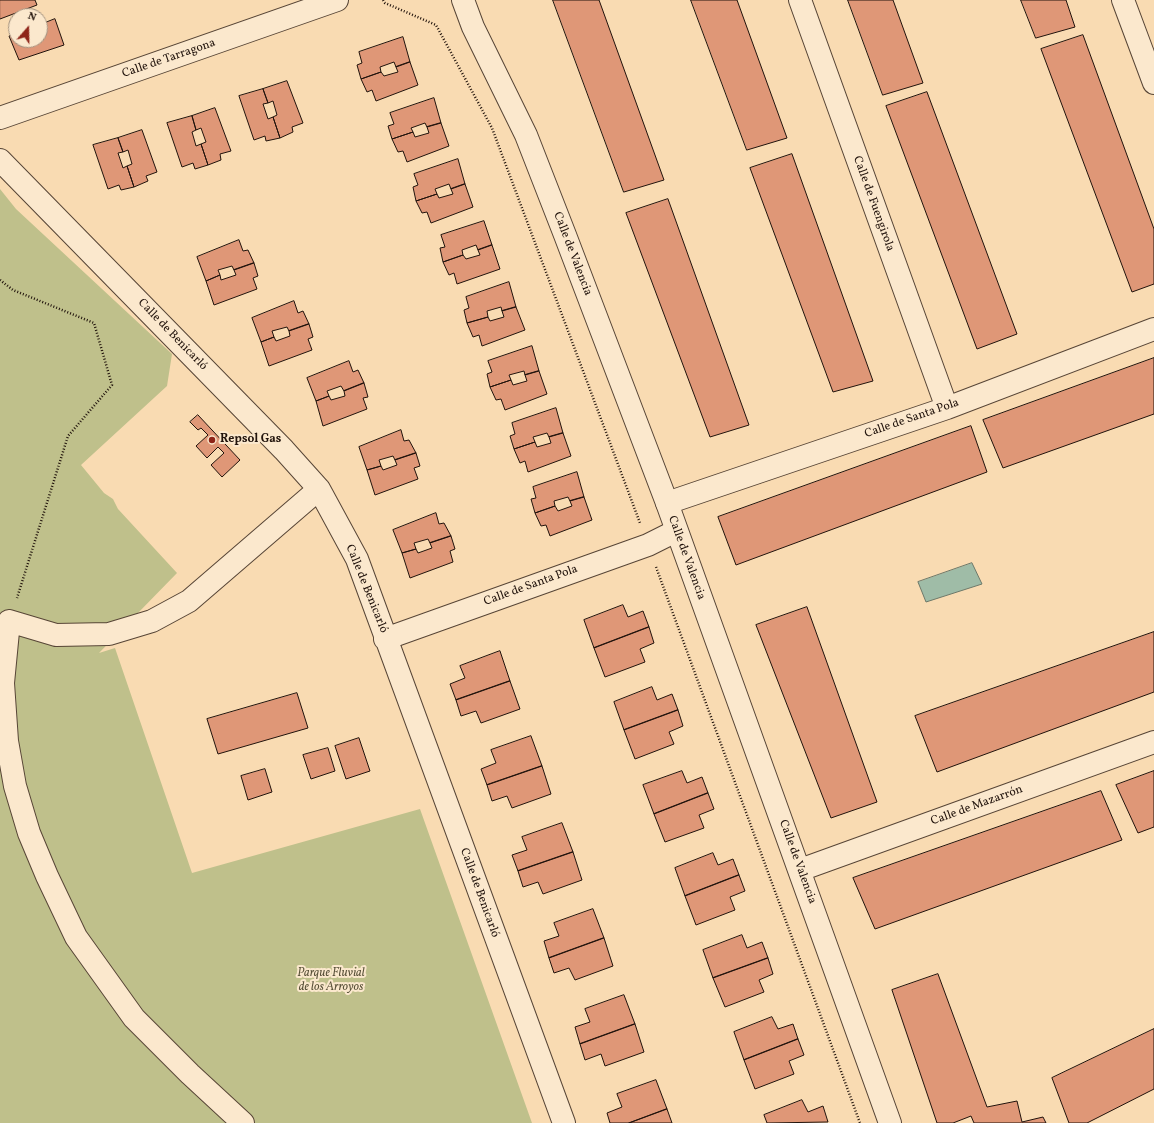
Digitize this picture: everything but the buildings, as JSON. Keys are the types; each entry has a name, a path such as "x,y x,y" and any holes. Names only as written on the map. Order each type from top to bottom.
{"street":[{"name":"Calle de Tarragona","path":"0,118 338,0"},
{"name":"Calle de Valencia","path":"462,0 473,27 526,135 667,503 890,1123"},
{"name":"Calle de Fuengirola","path":"800,0 947,408"},
{"path":"1123,0 1154,82"},
{"name":"Calle de Benicarló","path":"0,160 284,450 319,489 357,559 385,639 564,1123"},
{"name":"Calle de Santa Pola","path":"667,503 947,408 1154,329"},
{"path":"243,1123 190,1074 134,1018 76,937 29,833 15,786 7,741 3,682 10,620 56,635 109,634 152,621 189,601 319,489"},
{"name":"Calle de Santa Pola","path":"385,639 648,545 676,531"},
{"name":"Calle de Mazarrón","path":"800,870 1154,742"}],"path":[{"path":"383,0 385,3 436,25 492,128 648,545 860,1123"},
{"path":"0,280 13,290 94,323 112,385 68,436 10,620"}],"green space":[{"name":"Parque Fluvial de los Arroyos","path":"0,189 16,209 172,354 167,386 81,465 104,493 113,499 118,509 177,573 99,653 115,648 192,873 420,809 532,1123 0,1123"}],"shaded area":[{"path":"972,563 982,584 926,602 918,582"}],"place":[{"name":"Repsol Gas","path":"212,440"}]}
